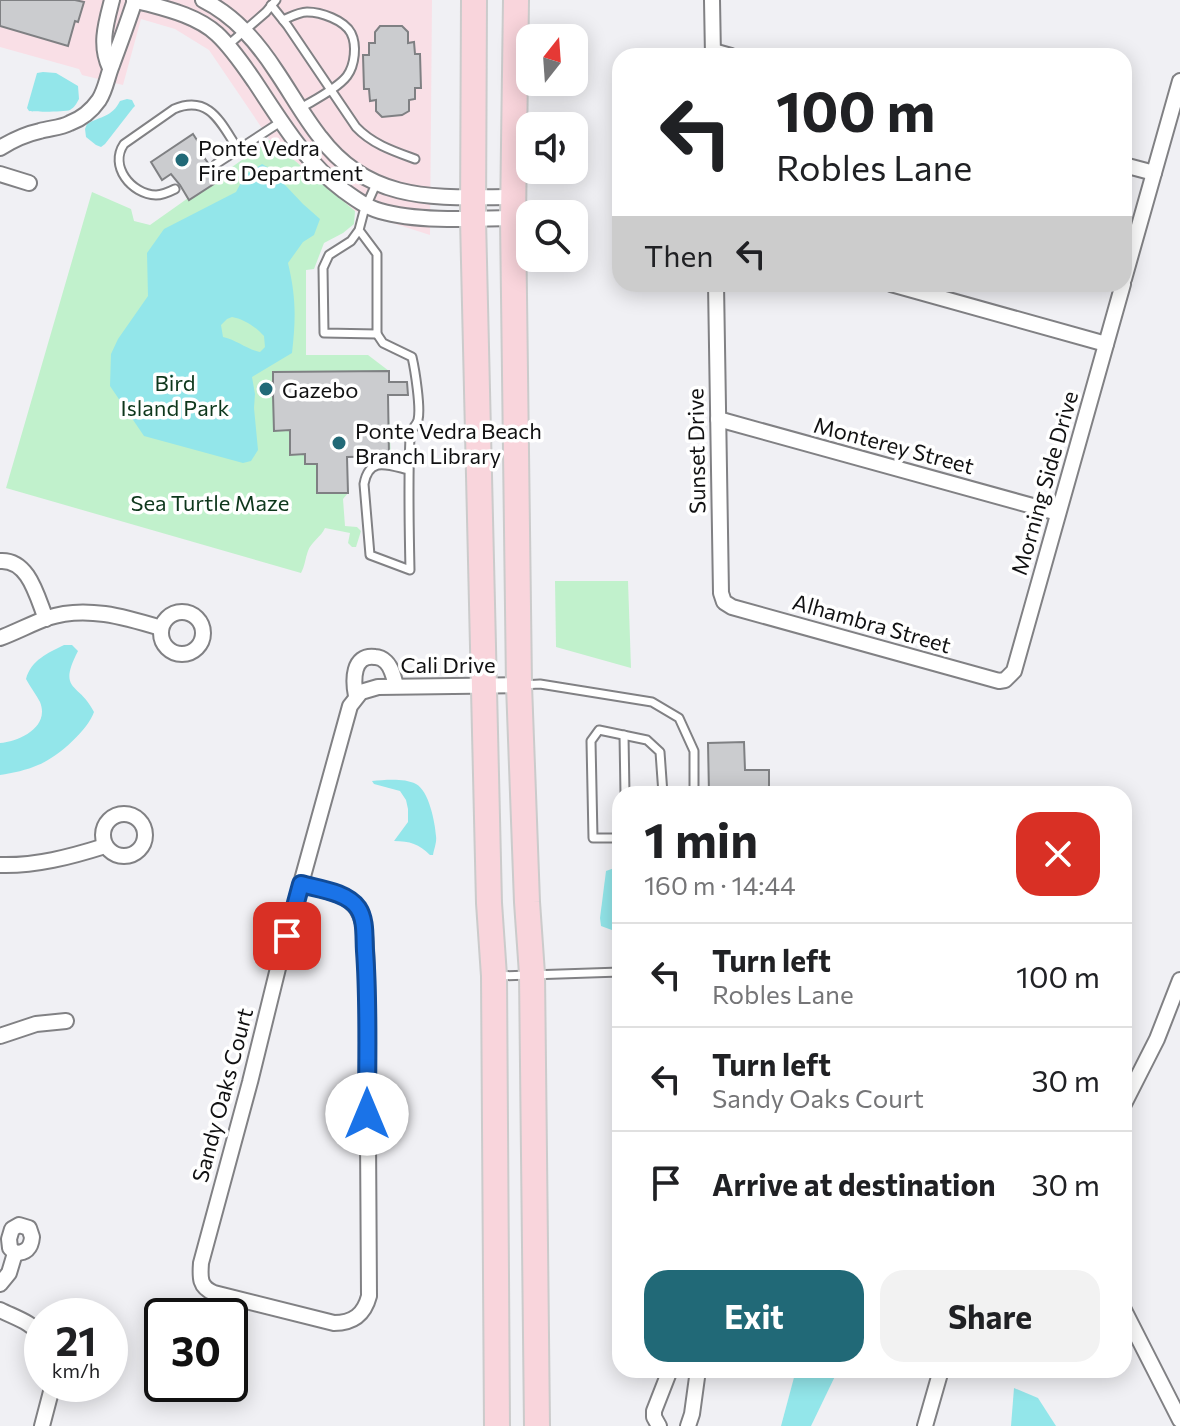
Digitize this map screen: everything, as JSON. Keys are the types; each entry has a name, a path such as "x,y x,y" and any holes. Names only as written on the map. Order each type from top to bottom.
{"main road":[{"path":"474,0 473,208 489,903 494,976 497,1426"},
{"path":"516,0 514,207 519,685 532,974 537,1426"}],"street":[{"path":"110,68 103,39 112,0"},
{"path":"0,148 17,138 64,126 88,112 99,101 134,0 186,16 218,34 243,64 312,163 330,181 367,206 407,215 514,207"},
{"path":"203,0 231,17 245,30 266,56 320,138 338,157 376,184 398,192 473,208 514,207"},
{"path":"712,0 713,48"},
{"name":"Morning Side Drive","path":"1132,250 1180,81"},
{"path":"282,121 301,108"},
{"path":"1132,167 1154,173"},
{"path":"0,174 29,183"},
{"name":"Sunset Drive","path":"716,292 721,593 724,602 738,609"},
{"path":"920,292 1106,344"},
{"name":"Morning Side Drive","path":"995,680 1005,680 1014,671 1120,292"},
{"name":"Monterey Street","path":"718,419 1058,513"},
{"path":"0,561 9,561 21,567 46,619"},
{"name":"Alhambra Street","path":"738,609 995,680"},
{"path":"1,635 46,619 82,612 130,619 161,628"},
{"name":"Sandy Oaks Court","path":"301,884 351,901 358,909 364,928 369,1296 362,1313 344,1323 214,1293 202,1285 201,1263 301,884 350,706 356,696 354,685 359,662 369,656 382,659 387,663 396,686"},
{"name":"Cali Drive","path":"356,696 369,688 378,687 519,685"},
{"path":"0,865 55,860 105,846"},
{"path":"1132,1088 1157,1039 1180,980"},
{"path":"0,1036 36,1024 66,1021"},
{"path":"0,1284 9,1273 15,1253"},
{"path":"0,1310 24,1320"},
{"path":"1132,1327 1180,1420"},
{"path":"659,1426 654,1411 667,1378"},
{"path":"688,1426 697,1378"},
{"path":"925,1426 939,1378"},
{"path":"42,1426 48,1402"}],"lane":[{"path":"227,46 274,3 356,127 365,136 415,159"},
{"path":"283,20 303,12 318,13 342,23 352,34 355,59 349,73 342,82 301,108"},
{"path":"175,189 156,195 137,190 121,171 118,159 124,144 174,109 193,104 208,109 238,149"},
{"path":"216,164 282,121"},
{"path":"376,184 359,230 351,241 329,255 323,268 324,333 377,334"},
{"path":"359,230 377,254 377,334 383,343 412,357 417,376 418,421 410,431 410,570 370,555 364,484 366,473 375,465 386,464 409,470"},
{"path":"519,685 540,684 652,702 679,718 694,751 694,786"},
{"path":"612,838 593,838 591,741 599,730 647,740 660,752 662,786"},
{"path":"624,735 625,786"},
{"path":"494,976 612,972"}],"shaded area":[{"path":"0,0 432,0 430,235 355,211 270,140 209,50 175,29 141,19 123,85 82,75 79,69 0,47"}],"green space":[{"name":"Bird Island Park","path":"270,140 355,211 354,224 324,243 314,269 306,270 306,355 368,355 389,371 389,382 407,382 408,395 388,395 391,458 347,457 348,493 343,499 345,526 357,527 361,531 356,547 348,543 350,533 325,528 309,548 301,573 6,488 92,192 131,209 134,221 150,225"},
{"path":"555,581 628,581 631,668 556,647"}],"water":[{"path":"37,73 56,73 78,86 79,99 72,109 29,111 27,108"},
{"path":"132,100 135,106 105,144 101,147 86,137 87,124 110,113 120,101"},
{"path":"262,164 269,168 320,219 314,235 303,242 288,263 294,308 292,353 252,377 258,450 251,461 243,463 144,436 110,386 111,354 148,296 147,253 164,229 236,192 245,175","holes":["236,318 250,324 264,336 265,347 260,352 223,337 221,325 227,319"]},
{"path":"64,645 72,645 78,651 70,680 94,712 91,719 71,743 46,761 25,770 0,775 0,743 24,736 41,719 40,702 26,679 28,672 41,658"},
{"path":"372,781 406,781 421,788 434,823 436,838 433,855 414,844 394,841 408,822 406,800 400,791"},
{"path":"612,869 612,930 601,926 600,918 606,871"},
{"path":"794,1378 834,1378 811,1426 781,1426"},
{"path":"1014,1388 1038,1398 1056,1426 1011,1426"}],"building":[{"path":"0,0 84,2 68,46 0,26"},
{"path":"380,26 402,26 408,32 408,43 414,42 415,54 420,54 421,88 415,88 415,99 409,100 409,111 402,115 382,117 376,111 376,100 370,101 369,89 364,89 363,55 369,55 369,43 375,43 375,32"},
{"path":"193,134 204,151 201,153 220,180 189,200 171,174 162,180 151,162"},
{"name":"Ponte Vedra Beach Branch Library","path":"389,371 389,382 407,382 408,395 388,395 389,456 347,457 348,493 317,493 317,464 305,464 305,454 290,455 290,430 274,431 273,395 264,396 260,386 264,382 273,383 273,372"},
{"path":"744,742 745,770 769,770 769,786 709,786 708,743"}],"place":[{"name":"Ponte Vedra Fire Department","path":"182,160"},
{"name":"Gazebo","path":"266,389"},
{"name":"Ponte Vedra Beach Branch Library","path":"339,443"}],"route":[{"path":"287,936 301,884 342,896 358,909 364,928 367,978 367,1114"}],"park label":[{"name":"Sea Turtle Maze","path":"210,502"}]}
